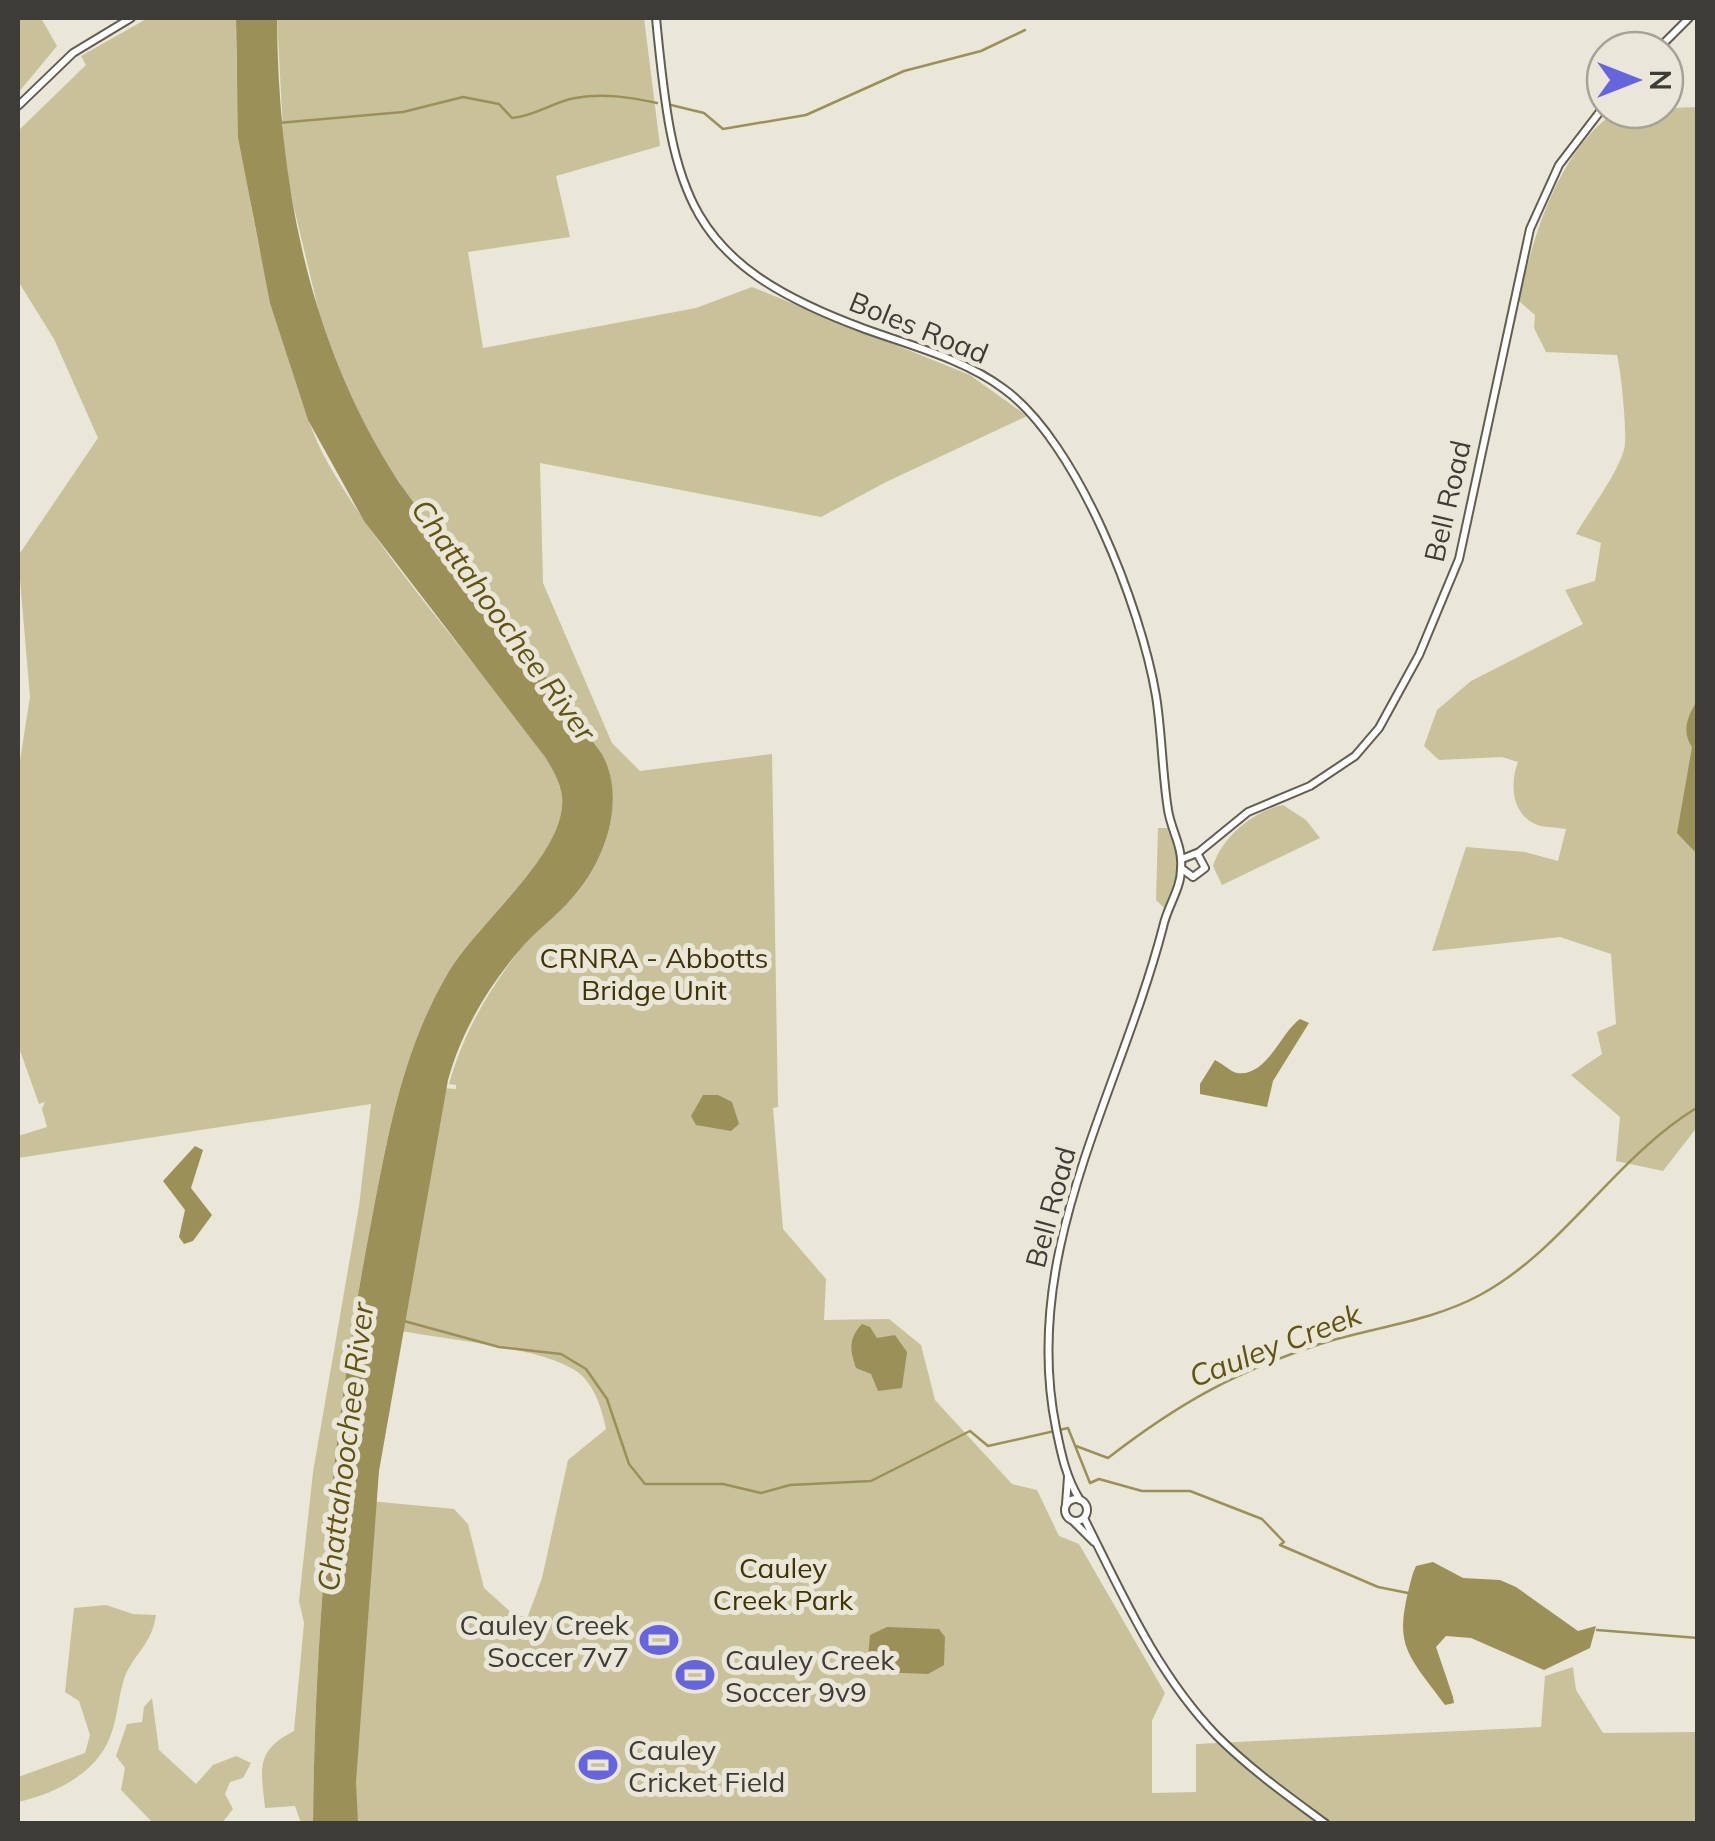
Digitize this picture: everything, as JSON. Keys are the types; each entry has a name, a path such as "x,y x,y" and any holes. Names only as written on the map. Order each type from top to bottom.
{"street":[{"path":"18,106 73,53 131,18"},
{"name":"Boles Road","path":"656,18 675,163 693,204 721,245 756,277 793,300 981,374 1038,418 1067,456 1147,655 1170,822 1181,864"},
{"name":"Bell Road","path":"1326,1824 1255,1771 1186,1700 1144,1637 1084,1518 1087,1508 1068,1476 1052,1406 1048,1333 1055,1261 1079,1171 1142,1002 1181,864 1258,806 1310,786 1355,756 1380,728 1430,636 1459,558 1530,228 1560,165 1586,130"},
{"path":"1170,822 1183,844 1206,864"},
{"name":"Bell Road","path":"1172,901 1204,872 1226,831"},
{"path":"1181,864 1193,878"},
{"name":"Bell Road","path":"1068,1476 1065,1515 1098,1546"},
{"path":"1066,1504 1080,1500"},
{"path":"1074,1522 1084,1518"}],"green space":[{"path":"18,18 41,18 57,46 18,93"},
{"path":"148,18 236,18 243,151 257,238 278,324 317,441 379,541 545,757 558,780 562,799 557,827 532,870 461,954 432,1003 408,1063 391,1126 358,1297 336,1447 322,1597 313,1823 301,1823 295,1806 265,1808 262,1771 272,1746 294,1731 304,1623 299,1601 313,1472 359,1206 371,1104 18,1158 18,1136 47,1127 42,1109 45,1102 39,1104 18,1045 18,773 30,697 18,556 98,438 54,339 18,281 18,131 86,65 81,56"},
{"path":"277,18 644,18 660,146 556,176 570,237 468,252 483,348 696,308 752,287 970,375 1027,416 821,517 540,463 543,583 612,743 640,771 772,754 778,1107 773,1108 783,1229 826,1279 824,1320 889,1319 921,1345 935,1400 1012,1484 1037,1490 1059,1536 1079,1544 1165,1693 1152,1721 1152,1793 1196,1792 1196,1744 1541,1727 1545,1676 1573,1667 1576,1690 1603,1733 1697,1732 1697,1823 350,1823 370,1501 454,1509 468,1524 484,1588 515,1616 528,1616 542,1578 568,1460 606,1429 591,1387 573,1369 512,1349 397,1330 441,1088 456,1089 456,1085 449,1084 461,1049 504,972 529,939 574,896 595,866 609,829 612,790 602,754 445,543 423,528 399,481 361,430 323,329 285,170"},
{"path":"1685,107 1697,107 1698,1126 1663,1171 1616,1161 1620,1117 1571,1075 1602,1054 1597,1032 1616,1024 1611,954 1560,937 1432,951 1466,847 1525,852 1558,861 1566,829 1538,825 1521,812 1514,796 1518,762 1502,757 1439,760 1424,746 1437,710 1471,681 1583,624 1565,590 1595,581 1601,543 1576,534 1624,450 1617,355 1546,352 1534,328 1535,315 1519,301 1541,222 1580,146 1594,130 1685,130"},
{"path":"1283,805 1306,820 1320,838 1222,885 1213,866 1223,845 1250,819"},
{"path":"1158,828 1169,828 1178,860 1177,877 1165,909 1156,900"},
{"path":"106,1605 133,1614 156,1615 151,1634 125,1676 110,1737 84,1772 46,1794 18,1802 18,1777 85,1753 90,1735 79,1701 65,1692 74,1608"},
{"path":"152,1698 159,1750 196,1784 213,1765 236,1756 251,1763 243,1778 230,1782 225,1794 233,1809 222,1823 153,1823 121,1790 125,1768 116,1756 127,1724 142,1722 144,1707"}],"water":[{"name":"Chattahoochee River","path":"236,18 277,18 283,132 301,243 333,352 355,404 403,488 602,754 613,790 609,829 595,866 573,897 524,945 495,981 467,1029 448,1080 379,1471 356,1782 358,1823 313,1823 315,1748 322,1597 336,1447 384,1158 408,1063 432,1003 461,954 532,870 557,827 562,799 558,780 545,757 364,521 308,420 270,303 238,137"},
{"path":"1697,701 1697,854 1677,833 1692,747 1687,724"},
{"path":"1300,1019 1309,1023 1273,1081 1267,1107 1200,1094 1200,1084 1215,1060 1237,1073 1257,1068"},
{"path":"703,1095 718,1095 732,1102 739,1124 731,1131 696,1125 691,1116"},
{"path":"195,1146 203,1150 191,1188 212,1215 193,1241 184,1244 179,1237 185,1210 163,1181"},
{"path":"862,1324 870,1327 877,1338 895,1335 907,1352 902,1388 878,1391 871,1374 856,1368 852,1345"},
{"path":"1433,1562 1463,1578 1500,1580 1516,1587 1578,1631 1596,1626 1590,1648 1544,1670 1471,1638 1446,1636 1436,1647 1454,1703 1445,1705 1411,1658 1403,1632 1416,1566"},
{"path":"887,1627 939,1629 945,1637 944,1665 928,1674 877,1672 868,1658 870,1635"}],"waterway":[{"path":"671,105 704,113 723,129 806,115 904,71 981,51 1025,30"},
{"path":"278,123 403,112 463,97 499,104 512,118 586,97 616,96 657,103"},
{"name":"Cauley Creek","path":"1076,1446 1108,1458 1184,1405 1261,1366 1320,1344 1441,1312 1480,1295 1538,1253 1641,1151 1698,1107"},
{"name":"Cauley Creek","path":"404,1321 499,1347 561,1354 586,1369 607,1399 629,1464 645,1484 723,1484 761,1493 790,1485 871,1481 970,1431 988,1446 1068,1428 1090,1483 1099,1479 1142,1491 1190,1491 1262,1519 1284,1542 1280,1545 1378,1587 1408,1593"},
{"path":"1597,1630 1698,1638"}],"place":[{"name":"Cauley Creek Soccer 7v7","path":"659,1640"},
{"name":"Cauley Creek Soccer 9v9","path":"695,1675"},
{"name":"Cauley Cricket Field","path":"598,1765"}],"park label":[{"name":"CRNRA - Abbotts Bridge Unit","path":"654,973"},
{"name":"Cauley Creek Park","path":"783,1583"}]}
